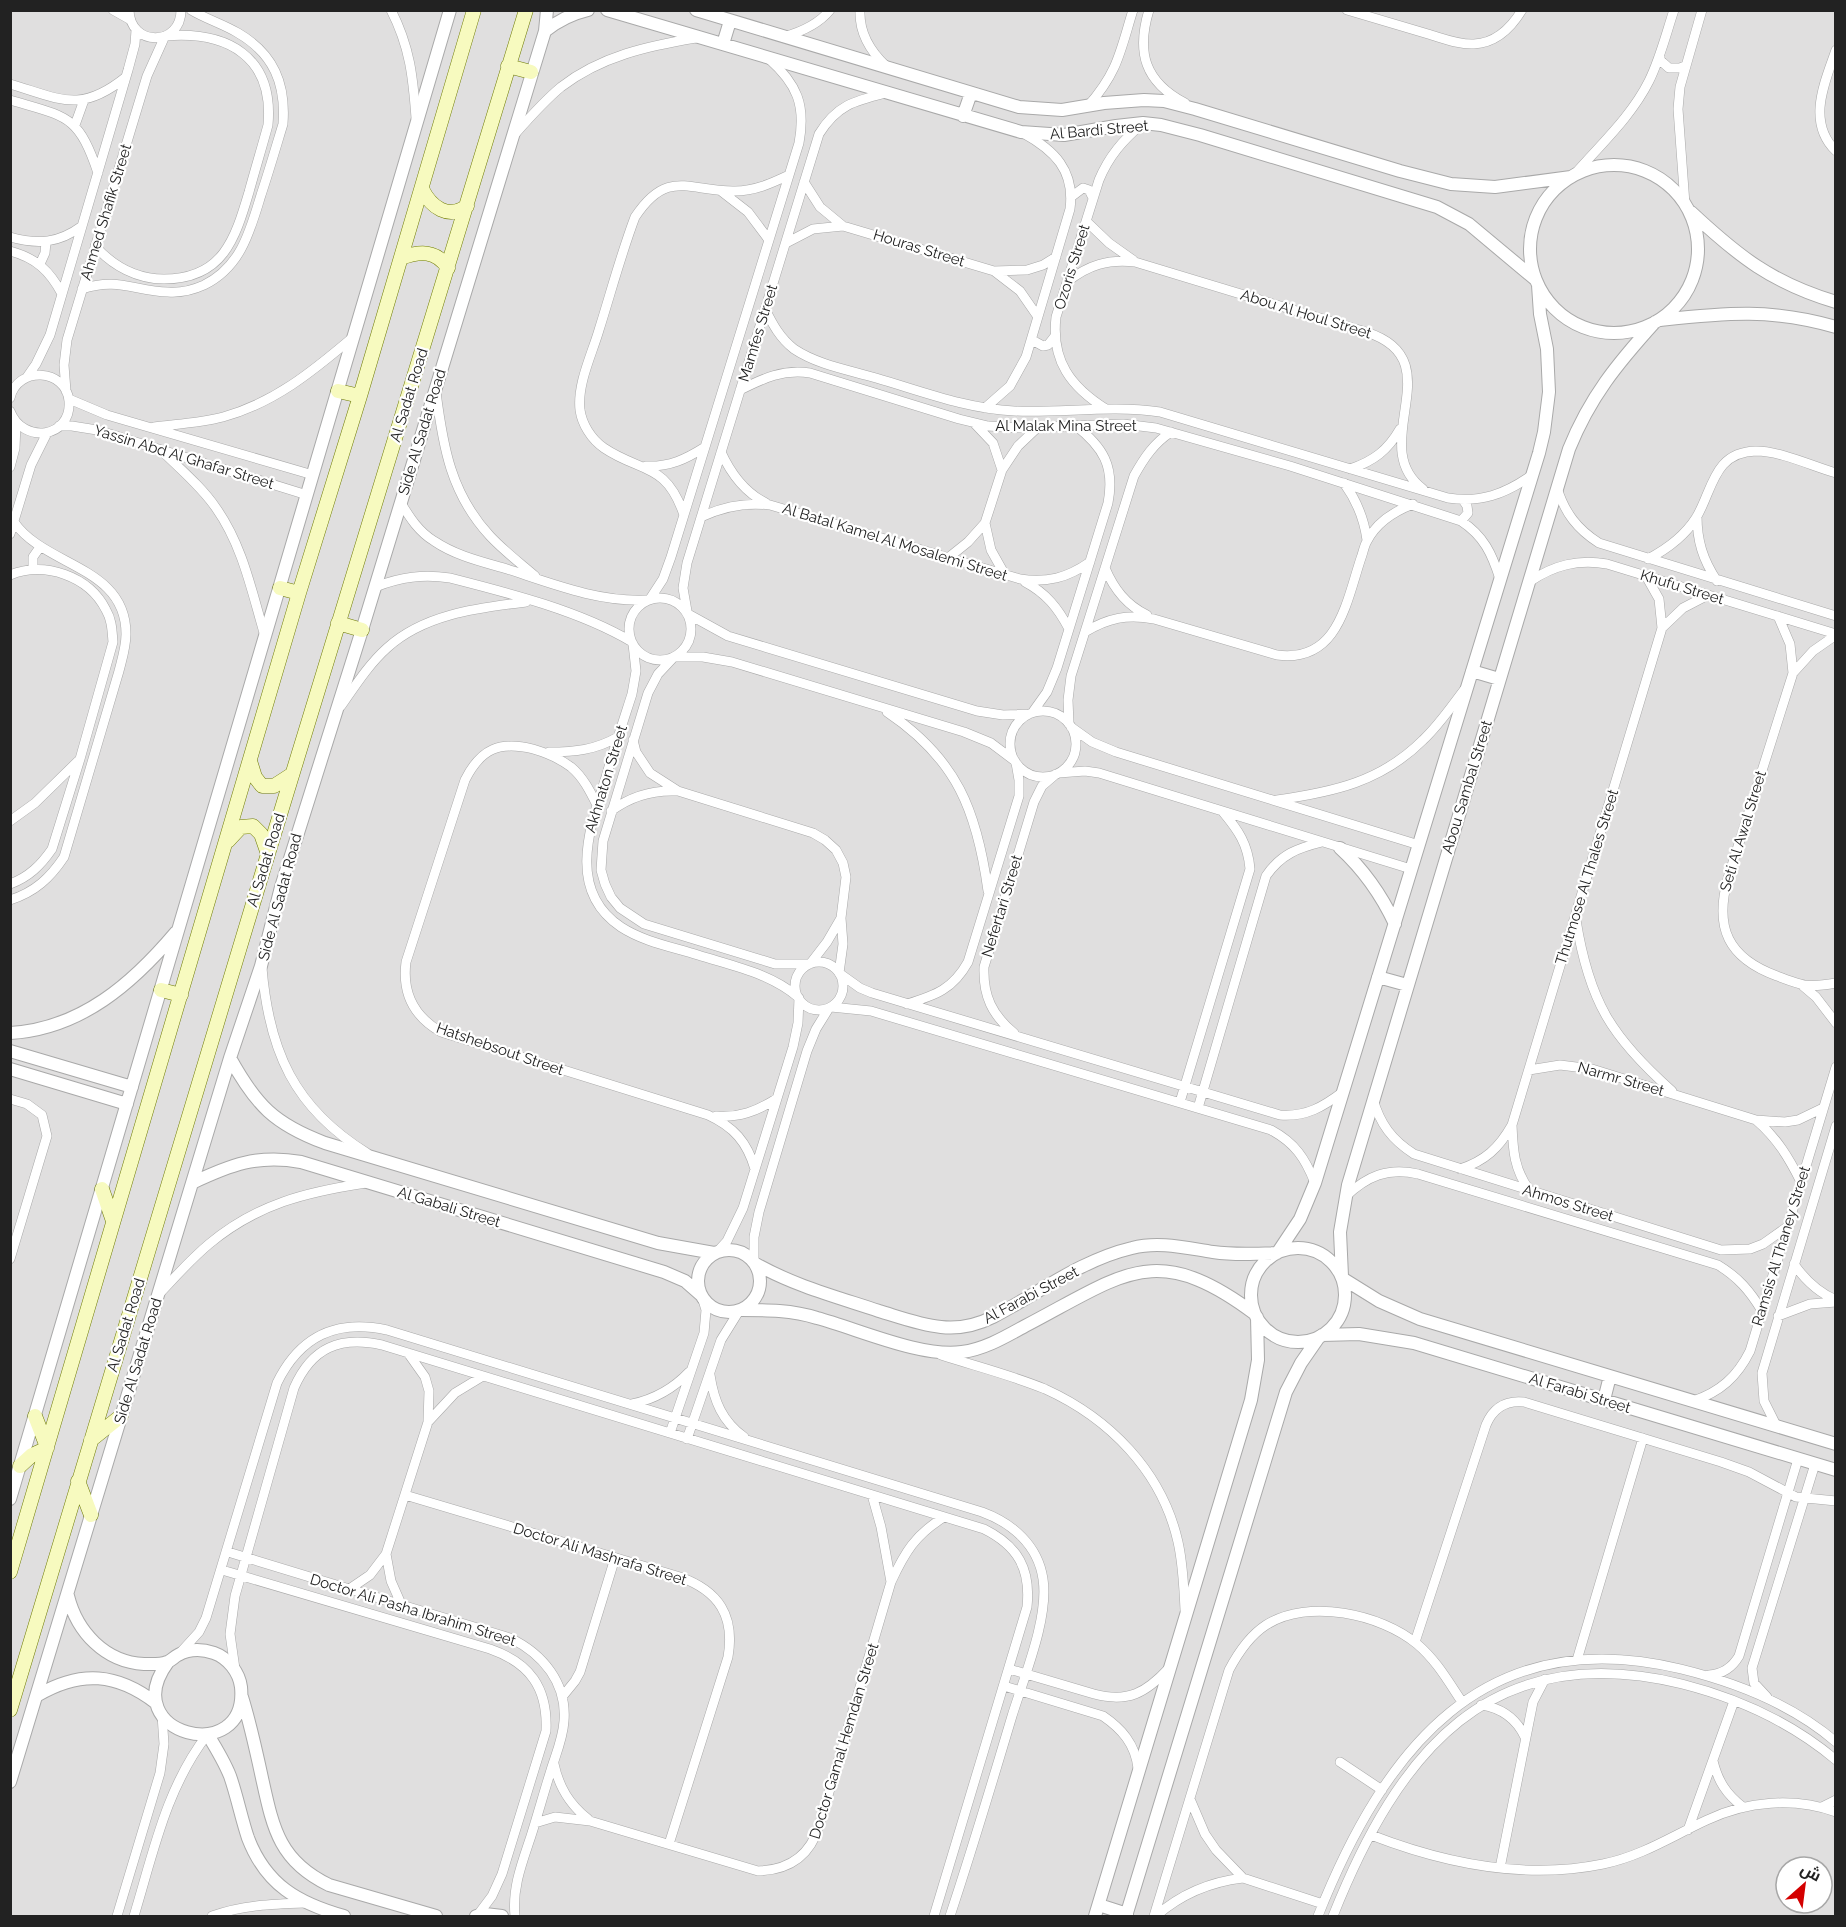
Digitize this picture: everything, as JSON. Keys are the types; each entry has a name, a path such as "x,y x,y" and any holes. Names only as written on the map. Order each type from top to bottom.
{"main road":[{"path":"10,1572 299,592 360,396 474,10"},
{"name":"Al Sadat Road","path":"10,1710 291,775 526,10"},
{"path":"508,66 531,72"},
{"path":"422,189 434,206 442,210 460,211 467,206"},
{"path":"401,258 423,252 434,254 443,260 448,268"},
{"path":"338,391 360,396"},
{"path":"280,588 299,592"},
{"path":"338,623 362,630"},
{"path":"250,760 255,777 262,786 274,786 291,775"},
{"path":"225,844 241,827 253,826 261,834 268,854"},
{"path":"161,990 181,995"},
{"path":"102,1189 113,1222"},
{"path":"35,1416 47,1448"},
{"path":"91,1440 121,1416"},
{"path":"20,1466 32,1455 47,1448"},
{"path":"78,1482 91,1515"}],"street":[{"path":"95,246 127,271 157,279 177,279 197,274 214,264 228,249 237,231 268,125 270,108 261,74 250,59 237,48 208,37 194,35 149,38 136,30 129,15 113,10"},
{"name":"Ahmed Shafik Street","path":"67,395 64,365 66,346 82,289 147,76 166,36 178,24 181,10"},
{"path":"82,289 102,284 123,284 156,292 176,293 195,289 213,280 228,268 241,253 249,235 283,124 284,105 281,87 275,70 252,42 191,10"},
{"path":"391,10 408,50 412,70 416,125"},
{"name":"Side Al Sadat Road","path":"10,1782 230,1058 261,966 280,887 362,630 545,32 547,10"},
{"path":"545,32 572,14 588,10"},
{"name":"Al Bardi Street","path":"607,10 1021,132 1064,135 1143,123 1178,129 1266,154 1445,211 1469,224 1537,283"},
{"path":"783,37 814,25 830,10"},
{"path":"860,10 862,30 868,44 887,68"},
{"path":"1149,10 1142,40 1143,53 1153,77 1170,95 1196,109"},
{"path":"1347,10 1446,39 1474,44 1488,41 1502,34 1513,24 1522,10"},
{"path":"1674,10 1650,80 1629,113 1572,176 1555,189 1543,204 1534,222 1530,241 1531,261 1537,283 1549,302 1563,315 1580,325 1598,331 1617,333 1637,330 1657,321 1684,295 1695,270 1698,243 1686,206 1678,109 1685,66 1702,10"},
{"name":"Al Bardi Street","path":"701,12 971,93 1033,109 1062,110 1124,100 1164,101 1451,184 1495,187 1572,176"},
{"path":"1131,13 1134,26 1139,28 1144,26"},
{"path":"1088,106 1113,72 1131,13"},
{"path":"10,1499 448,14"},
{"path":"208,37 213,21"},
{"path":"723,44 730,21"},
{"name":"Ahmed Shafik Street","path":"10,398 16,386 25,379 44,350 126,77 135,44 136,30"},
{"path":"512,138 544,102 562,87 602,62 646,47 702,38"},
{"path":"1836,50 1821,96 1819,113 1822,130 1830,146 1836,151"},
{"path":"1659,56 1669,68 1685,66"},
{"name":"Mamfes Street","path":"648,599 668,568 800,135 802,113 799,98 783,72 767,57"},
{"path":"10,84 63,100 84,100 104,93 126,77"},
{"name":"Mamfes Street","path":"688,613 684,600 684,575 819,134 835,113 857,100 886,93"},
{"path":"963,116 971,93"},
{"path":"10,100 58,114 75,125 87,142 98,173"},
{"path":"75,125 84,100"},
{"name":"Ozoris Street","path":"1106,409 1076,386 1066,371 1058,354 1055,336 1056,317 1106,164 1116,148 1143,123"},
{"name":"Ozoris Street","path":"985,408 1015,380 1026,357 1069,216 1071,197 1065,170 1047,147 1021,132"},
{"path":"1266,154 1273,132"},
{"path":"1572,176 1588,169 1619,165 1650,173 1675,192 1686,206 1734,251 1761,270 1795,288 1836,302"},
{"path":"684,515 679,499 670,486 644,466 608,450 592,437 584,424 580,411 583,382 630,230 635,216 643,205 653,195 679,185 695,185 721,191 756,188 789,175"},
{"name":"Houras Street","path":"804,182 820,207 843,226"},
{"path":"1071,197 1083,188 1089,190 1093,198"},
{"path":"721,191 748,212 769,240"},
{"name":"Abou Al Houl Street","path":"1086,221 1109,243 1135,262"},
{"path":"10,237 24,241 46,242 71,234 82,226"},
{"name":"Houras Street","path":"786,243 813,229 843,226 994,271 1027,270 1043,265 1056,257"},
{"path":"40,264 46,242"},
{"path":"10,251 40,264 49,273 62,294"},
{"name":"Abou Al Houl Street","path":"1067,282 1079,273 1106,262 1135,262 1366,332 1388,342 1405,362 1408,375 1408,397 1401,427 1393,442 1381,454 1366,464 1350,469"},
{"path":"123,284 127,271"},
{"name":"Houras Street","path":"994,271 1020,291 1038,317"},
{"name":"Abou Sambal Street","path":"1277,1252 1300,1219 1315,1183 1544,432 1549,392 1547,349 1537,283"},
{"name":"Al Malak Mina Street","path":"765,309 783,339 802,354 827,364 985,408 1015,411 1142,410 1178,416 1427,492 1463,500 1491,497 1518,485 1532,475"},
{"path":"1657,321 1764,313 1787,315 1836,327"},
{"name":"Abou Sambal Street","path":"1342,1277 1340,1232 1345,1197 1569,449 1590,403 1620,362 1657,321"},
{"path":"148,428 201,422 269,399 309,374 354,336"},
{"path":"1032,340 1043,346 1048,345 1055,336"},
{"path":"823,377 820,373 821,368 827,364"},
{"name":"Al Malak Mina Street","path":"740,390 769,375 796,371 823,377 974,423 1004,427 1131,425 1171,432 1413,504 1461,521 1483,538 1490,550 1500,580"},
{"name":"Yassin Abd Al Ghafar Street","path":"25,379 45,375 60,383 67,395 93,411 313,475"},
{"path":"10,381 25,379"},
{"path":"436,388 444,449 451,473 462,496 491,537 539,579"},
{"path":"10,411 16,423 25,430 36,434 47,433 59,426 65,418 69,409 67,395"},
{"path":"10,467 15,448 16,423"},
{"path":"974,423 993,443 1002,470"},
{"path":"1016,762 1010,746 1012,731 1022,718 1030,713 1053,681 1111,488 1110,472 1105,458 1097,445 1075,425"},
{"name":"Yassin Abd Al Ghafar Street","path":"59,426 85,427 307,495"},
{"path":"948,558 968,543 985,523 1002,470 1018,446 1038,427"},
{"name":"Abou Al Houl Street","path":"1401,427 1402,457 1407,472 1415,483 1427,492"},
{"path":"1057,773 1071,760 1075,752 1068,700 1070,682 1124,505 1134,476 1142,462 1161,438 1171,432"},
{"path":"10,534 31,465 47,433"},
{"path":"644,466 676,463 705,447"},
{"path":"160,449 200,488 216,507 229,529 240,552 265,637"},
{"path":"1648,559 1676,542 1697,516 1716,472 1734,457 1757,451 1836,473"},
{"name":"Al Batal Kamel Al Mosalemi Street","path":"721,452 727,466 745,489 770,505"},
{"path":"1344,483 1362,516 1367,540"},
{"name":"Khufu Street","path":"1557,489 1561,502 1577,526 1599,543 1836,616"},
{"path":"1108,503 1111,499 1117,498 1122,500 1124,505"},
{"path":"1461,521 1468,513 1463,500"},
{"path":"401,503 421,531 448,549 600,597 631,601 660,597 670,599 714,630 735,638 990,714 1040,711 1056,714 1092,742 1116,752 1419,844"},
{"name":"Al Batal Kamel Al Mosalemi Street","path":"701,517 728,506 756,503 770,505 1020,579 1050,580 1078,571 1090,562"},
{"path":"1085,632 1101,622 1118,617 1136,616 1154,619 1276,655 1290,657 1305,654 1324,642 1338,625 1367,540 1392,514 1413,504"},
{"path":"1697,516 1697,533 1701,550 1718,580"},
{"path":"10,900 23,896 40,886 64,857 125,651 126,633 124,616 117,599 106,585 92,574 40,547 14,522"},
{"path":"985,523 991,550 1005,575"},
{"path":"33,569 33,557 40,547"},
{"path":"1607,564 1603,555 1607,549 1612,548"},
{"name":"Khufu Street","path":"1529,582 1553,568 1566,564 1594,562 1607,564 1836,634"},
{"path":"1105,568 1112,584 1124,599 1138,611 1154,619"},
{"path":"10,574 44,569 67,575 88,587 107,611 112,626 113,642 52,849 32,873 10,884"},
{"path":"375,587 403,578 432,575 468,583 594,622 632,643"},
{"name":"Thutmose Al Thales Street","path":"1460,1169 1473,1165 1490,1154 1504,1139 1512,1125 1662,628 1659,599 1646,576"},
{"name":"Al Batal Kamel Al Mosalemi Street","path":"1020,579 1050,599 1061,613 1069,629"},
{"path":"1662,628 1683,608 1708,595"},
{"path":"648,599 632,614 629,633 638,652 654,660 673,657 724,660 979,738 1004,751 1027,772 1034,775 1041,777 1057,773 1085,771 1099,773 1411,869"},
{"path":"336,713 372,663 387,647 405,634 423,624 444,617 530,601"},
{"path":"673,657 682,651 692,634 692,624 688,613"},
{"name":"Seti Al Awal Street","path":"1778,616 1790,644 1792,673 1722,899 1724,925 1729,940 1744,958 1763,971 1803,986 1816,997 1836,1023"},
{"name":"Seti Al Awal Street","path":"1792,673 1813,651 1836,634"},
{"name":"Akhnaton Street","path":"632,643 636,671 634,684 588,836 586,866 593,893 608,916 631,933 759,974 780,983 799,998"},
{"name":"Akhnaton Street","path":"673,657 653,683 611,811 603,841 601,870 604,884 620,908 644,924 775,964 798,966 810,964"},
{"path":"108,664 120,668"},
{"path":"1472,671 1499,679"},
{"path":"1272,800 1338,789 1384,770 1424,740 1467,686"},
{"path":"877,706 909,727 936,754 958,784 974,819 983,855 989,896"},
{"name":"Hatshebsout Street","path":"618,737 592,750 578,752 546,752 510,745 496,747 483,754 472,765 465,780 406,962 404,976 411,1003 418,1015 441,1032 708,1115 726,1117 744,1114 776,1099"},
{"path":"633,739 636,752 650,773 678,791 813,833 825,840 839,857 846,877 841,918 843,944 839,973 843,992 816,1029 807,1052 759,1212 754,1237 759,1291 755,1299 740,1310 721,1340 687,1439"},
{"name":"Hatshebsout Street","path":"546,752 566,763 582,778 597,805"},
{"path":"10,821 35,803 80,759"},
{"name":"Nefertari Street","path":"907,1004 941,992 962,974 968,962 1019,796 1016,762"},
{"name":"Nefertari Street","path":"1018,1037 1000,1022 992,1010 985,989 984,967 1034,802 1042,786 1057,773"},
{"path":"611,811 635,796 649,792 678,791"},
{"path":"1180,1102 1250,869 1249,854 1244,840 1223,812"},
{"path":"1198,1108 1266,876 1281,858 1291,851 1322,842"},
{"path":"1340,848 1366,875 1395,924"},
{"name":"Narmr Street","path":"1575,917 1590,983 1605,1017 1625,1046 1677,1095"},
{"path":"670,1433 693,1368 706,1322 706,1310 698,1280 699,1272 707,1258 727,1241 739,1219 796,1035 799,998 797,979 827,942 841,918"},
{"path":"10,1033 46,1027 93,1008 134,978 179,929"},
{"path":"810,964 823,963 835,968 860,988 907,1004 1261,1110 1294,1116 1319,1108 1344,1091"},
{"path":"261,966 264,999 272,1032 283,1064 294,1083 322,1119 348,1141 377,1159"},
{"path":"1378,977 1407,985"},
{"name":"Seti Al Awal Street","path":"1803,986 1836,983"},
{"path":"799,998 804,1004 816,1010 830,1007 871,1011 1264,1128 1285,1138 1297,1149 1306,1162 1315,1183"},
{"path":"10,1051 132,1087"},
{"name":"Al Gabali Street","path":"230,1058 244,1083 260,1104 279,1121 300,1134 658,1243 716,1252"},
{"path":"51,1081 55,1064"},
{"name":"Narmr Street","path":"1529,1070 1576,1065 1602,1071 1756,1120 1771,1122 1791,1121 1823,1108"},
{"name":"Ramsis Al Thaney Street","path":"1693,1401 1708,1396 1733,1377 1750,1351 1836,1066"},
{"path":"10,1069 127,1104"},
{"path":"10,1099 27,1104 42,1115 47,1136 10,1259"},
{"name":"Ahmos Street","path":"1373,1099 1383,1125 1402,1146 1424,1158 1613,1217 1714,1248 1736,1251 1750,1250 1764,1244 1787,1227"},
{"name":"Hatshebsout Street","path":"708,1115 728,1126 744,1142 754,1169"},
{"name":"Narmr Street","path":"1756,1120 1778,1141 1801,1182"},
{"name":"Thutmose Al Thales Street","path":"1512,1125 1516,1168 1530,1191"},
{"name":"Ramsis Al Thaney Street","path":"1777,1427 1764,1401 1761,1387 1762,1373 1836,1126"},
{"name":"Al Gabali Street","path":"192,1183 236,1164 258,1159 282,1158 301,1162 664,1272 685,1281 702,1296"},
{"name":"Ahmos Street","path":"1345,1197 1366,1180 1378,1174 1405,1171 1718,1265 1743,1283 1762,1311"},
{"path":"160,1293 207,1245 248,1217 293,1197 316,1191 371,1183"},
{"path":"1609,1232 1613,1217"},
{"name":"Al Farabi Street","path":"755,1263 790,1282 941,1328 976,1324 993,1317 1076,1270 1115,1252 1135,1247 1167,1245 1227,1254 1277,1252"},
{"path":"1256,1316 1269,1331 1284,1340 1308,1341 1321,1336 1331,1329 1343,1310 1345,1289 1342,1277 1326,1257 1315,1251 1296,1248 1277,1252 1259,1269 1254,1279 1251,1291 1256,1316 1258,1360 1251,1400 1097,1911 1127,1915 1286,1392 1301,1363 1321,1336"},
{"path":"716,1252 734,1250 742,1252 755,1263"},
{"path":"1794,1264 1814,1288 1836,1301"},
{"name":"Al Farabi Street","path":"740,1310 794,1312 930,1352 961,1352 992,1344 1121,1276 1138,1272 1172,1271 1188,1275 1222,1291 1256,1316"},
{"name":"Al Farabi Street","path":"1342,1277 1379,1301 1420,1319 1836,1444"},
{"path":"702,1296 708,1304 722,1312 740,1310"},
{"path":"1778,1316 1810,1304 1836,1301"},
{"path":"242,1695 239,1709 232,1721 221,1730 207,1735 194,1736 181,1732 162,1715 156,1702 157,1681 173,1659 194,1638 206,1618 228,1552 277,1383 284,1368 306,1344 335,1329 367,1326 387,1330 982,1512 996,1517 1022,1536 1035,1555 1043,1577 1043,1608 951,1917"},
{"path":"382,1345 387,1330"},
{"name":"Al Farabi Street","path":"1321,1336 1359,1334 1396,1338 1836,1470"},
{"path":"436,1917 329,1885 313,1878 287,1854 272,1822 231,1643 231,1615 240,1575 294,1388 310,1361 322,1351 336,1344 351,1341 382,1345 977,1527 998,1536 1010,1546 1020,1558 1026,1572 1029,1589 1027,1607 934,1917"},
{"path":"1750,1351 1758,1356 1767,1355"},
{"path":"930,1352 1052,1393 1089,1413 1110,1429 1144,1468 1169,1515 1182,1565 1186,1616"},
{"path":"348,1590 370,1575 386,1554 428,1422 429,1391 425,1377 408,1353"},
{"path":"631,1404 659,1396 677,1384 693,1368"},
{"path":"709,1373 717,1405 725,1419 735,1431 748,1440"},
{"path":"428,1422 454,1393 483,1376"},
{"path":"1604,1400 1610,1376"},
{"path":"1415,1642 1486,1425 1496,1408 1514,1401 1524,1402 1735,1467 1788,1494 1804,1499 1836,1501"},
{"path":"1577,1660 1643,1438"},
{"path":"1700,1674 1718,1674 1731,1668 1736,1662 1744,1642 1798,1459"},
{"path":"1775,1704 1754,1683 1752,1668 1815,1464"},
{"name":"Doctor Ali Mashrafa Street","path":"405,1495 695,1582 713,1595 720,1604 728,1625 729,1647 725,1667 669,1844"},
{"name":"Doctor Gamal Hemdan Street","path":"872,1495 881,1527 891,1582"},
{"path":"977,1527 982,1512"},
{"name":"Doctor Gamal Hemdan Street","path":"535,1823 555,1817 590,1821 758,1871 782,1868 802,1856 810,1848 823,1816 891,1582 910,1546 919,1535 944,1517"},
{"name":"Doctor Ali Pasha Ibrahim Street","path":"228,1552 510,1638 529,1648 545,1663 556,1679 562,1696 564,1727 515,1890 515,1917"},
{"path":"386,1554 391,1581 402,1606"},
{"path":"562,1696 580,1672 615,1558"},
{"name":"Doctor Ali Pasha Ibrahim Street","path":"222,1570 490,1649 512,1658 530,1674 544,1701 546,1731 502,1874 492,1896 476,1916"},
{"path":"1762,1580 1777,1585"},
{"path":"68,1594 71,1609 78,1623 99,1646 125,1660 139,1664 173,1659 190,1651 203,1650 216,1653 236,1671"},
{"path":"1155,1917 1229,1670 1238,1653 1251,1637 1266,1625 1291,1615 1327,1611 1364,1618 1393,1629 1415,1642 1436,1664 1462,1702"},
{"path":"1318,1917 1344,1858 1382,1790 1403,1760 1442,1718 1462,1702 1488,1685 1511,1675 1544,1665 1577,1660 1615,1659 1655,1664 1700,1674 1738,1687 1809,1723 1836,1742"},
{"path":"1736,1662 1741,1668 1752,1668"},
{"path":"530,1674 545,1663"},
{"path":"1651,1678 1655,1664"},
{"path":"1009,1669 1107,1698 1121,1698 1147,1689 1170,1667"},
{"path":"1334,1917 1371,1835 1404,1782 1430,1749 1454,1725 1481,1705 1512,1689 1545,1679 1588,1675 1651,1678 1693,1687 1734,1701 1787,1726 1836,1760"},
{"path":"38,1695 70,1680 104,1678 141,1691 156,1702"},
{"path":"1500,1868 1533,1702 1545,1679"},
{"path":"1004,1686 1090,1711 1114,1723 1131,1743 1139,1774"},
{"path":"1688,1830 1734,1701"},
{"path":"1481,1705 1503,1711 1520,1726 1525,1737"},
{"path":"117,1917 160,1773 164,1744 162,1715"},
{"path":"207,1735 228,1773 255,1853 276,1882 305,1903 344,1917"},
{"path":"134,1917 175,1786 189,1760 207,1735"},
{"path":"1420,1740 1430,1749"},
{"path":"1713,1760 1722,1787 1743,1807"},
{"name":"Doctor Gamal Hemdan Street","path":"554,1762 556,1776 569,1802 590,1821"},
{"path":"1340,1762 1382,1790"},
{"path":"1190,1798 1205,1834 1222,1857 1243,1878 1323,1904"},
{"path":"1822,1807 1836,1800"},
{"path":"1371,1835 1396,1845 1448,1859 1500,1868 1550,1870 1604,1864 1633,1856 1715,1816 1743,1807 1775,1803 1822,1807 1836,1812"},
{"path":"1155,1917 1181,1897 1197,1889 1214,1883 1243,1878"},
{"path":"212,1917 254,1906 305,1903"},
{"path":"476,1916 485,1914 502,1917"}],"shaded area":[{"path":"10,11 1835,11 1835,1916 11,1916"}]}
